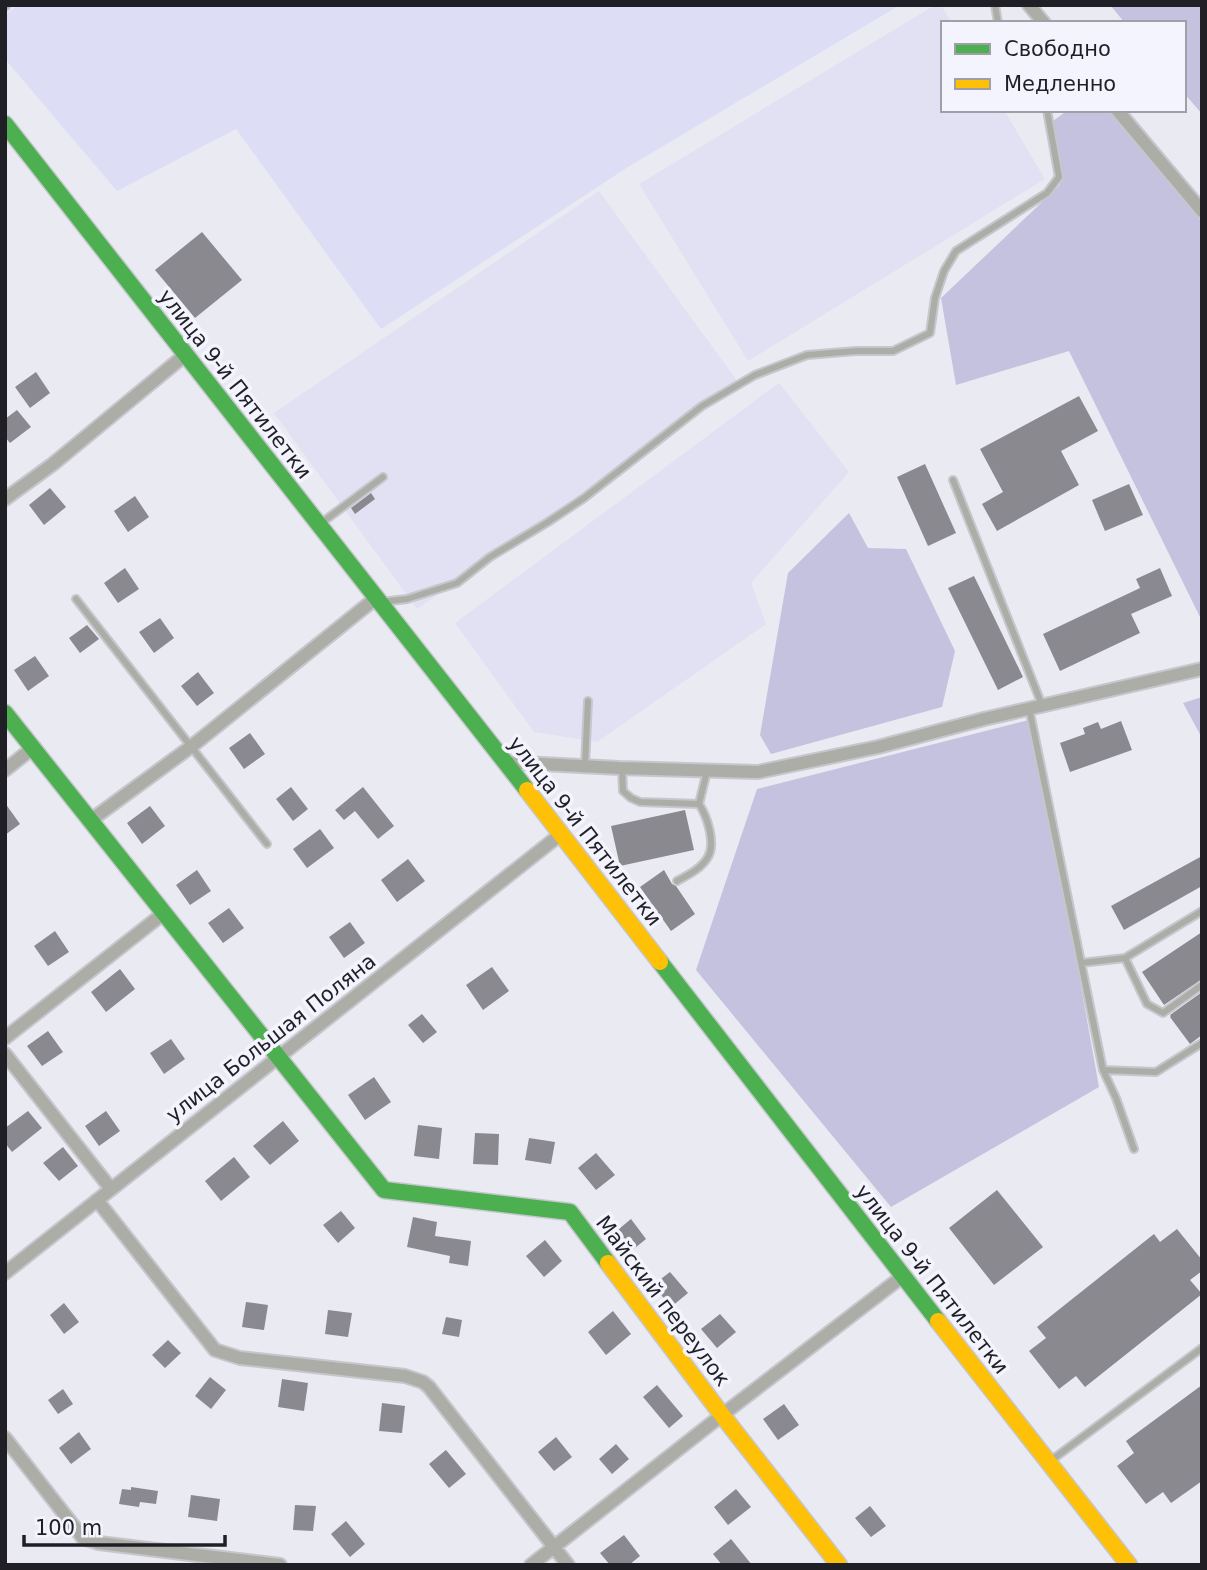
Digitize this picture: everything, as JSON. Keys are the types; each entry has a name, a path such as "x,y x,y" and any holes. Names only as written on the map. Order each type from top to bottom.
{"street":[{"path":"1029,5 1042,21"},
{"path":"1119,112 1202,211"},
{"name":"улица 9-й Пятилетки","path":"7,129 505,762 1129,1565"},
{"path":"5,499 185,355"},
{"path":"91,820 192,746 378,600"},
{"path":"505,762 758,772 878,747 1202,669"},
{"name":"Майский переулок","path":"5,713 384,1191 570,1212 722,1415 839,1565"},
{"path":"5,770 34,747"},
{"name":"улица Большая Поляна","path":"5,1273 561,834"},
{"path":"5,1038 164,913"},
{"path":"5,1054 111,1189"},
{"path":"97,1200 215,1350 240,1359 405,1376 423,1382 568,1565"},
{"path":"531,1565 903,1276"},
{"path":"5,1438 83,1538 99,1543 281,1565"}],"lane":[{"path":"378,600 407,599 457,583 490,557 584,498 702,406 755,375 807,355 892,351 930,333 935,298 944,271 956,251 1047,193 1059,177 1047,112"},
{"path":"319,525 383,477"},
{"path":"953,480 1036,707 1081,963 1103,1070 1134,1149"},
{"path":"76,599 267,844"},
{"path":"585,767 588,701"},
{"path":"622,768 623,791 639,802 699,804"},
{"path":"699,804 707,771"},
{"path":"677,881 696,871 709,856 711,834 705,812 699,804"},
{"path":"1081,963 1125,958 1202,911"},
{"path":"1125,958 1147,1004 1163,1013 1202,985"},
{"path":"1103,1070 1156,1072 1202,1043"},
{"path":"1049,1463 1202,1348"}],"shaded area":[{"path":"18,5 900,5 628,167 381,329 236,129 117,191 5,59 5,15"},
{"path":"935,5 941,5 951,21 941,21 941,112 1005,112 1045,179 748,361 639,184"},
{"path":"1110,5 1202,5 1202,114 1186,95 1186,21 1123,21"},
{"path":"1065,112 1114,112 1202,222 1202,621 1069,351 956,385 941,298 1060,185 1053,121"},
{"path":"599,191 738,382 417,609 274,413"},
{"path":"779,383 849,472 751,583 766,624 597,742 534,732 455,623"},
{"path":"849,513 868,548 906,549 955,651 942,707 771,754 760,735 788,573"},
{"path":"1202,697 1202,738 1183,703"},
{"path":"1033,719 1099,1087 891,1207 696,970 757,789"}],"building":[{"path":"202,232 242,280 195,318 155,270"},
{"path":"36,372 50,393 30,408 15,387"},
{"path":"1079,396 1098,431 1061,451 1079,485 997,531 982,504 1003,492 980,449"},
{"path":"17,410 31,427 10,443 5,437 5,419"},
{"path":"925,464 956,533 928,546 897,477"},
{"path":"1129,484 1143,515 1105,531 1092,500"},
{"path":"50,488 66,507 44,525 29,505"},
{"path":"371,493 375,499 355,514 351,508"},
{"path":"135,496 149,517 128,532 114,511"},
{"path":"125,568 139,589 118,603 104,583"},
{"path":"1160,568 1172,596 1131,614 1140,633 1060,671 1043,634 1140,588 1136,579"},
{"path":"974,576 1023,677 998,690 948,588"},
{"path":"160,618 174,638 154,653 139,632"},
{"path":"87,625 99,639 80,653 69,638"},
{"path":"35,656 49,676 28,691 14,670"},
{"path":"198,672 214,693 197,706 181,686"},
{"path":"1121,721 1132,750 1070,772 1060,743 1085,734 1083,728 1098,722 1101,729"},
{"path":"250,733 265,754 244,769 229,748"},
{"path":"291,787 308,809 293,821 276,799"},
{"path":"363,787 394,826 378,839 355,811 344,820 335,810"},
{"path":"5,803 20,824 5,835"},
{"path":"150,806 165,826 142,844 127,823"},
{"path":"685,810 694,850 620,866 611,826"},
{"path":"320,829 334,848 307,868 293,849"},
{"path":"1202,856 1202,886 1124,930 1111,906"},
{"path":"408,859 425,881 397,902 381,880"},
{"path":"197,870 211,891 190,905 176,885"},
{"path":"664,870 695,914 671,931 640,887"},
{"path":"229,908 244,928 223,943 208,923"},
{"path":"350,922 365,943 344,958 329,937"},
{"path":"55,931 69,952 48,966 34,946"},
{"path":"1202,932 1202,979 1164,1005 1142,972"},
{"path":"492,967 509,991 483,1010 466,985"},
{"path":"120,969 135,989 106,1012 91,992"},
{"path":"1202,992 1202,1035 1190,1044 1170,1015"},
{"path":"422,1014 437,1032 423,1043 408,1025"},
{"path":"48,1031 63,1052 42,1066 27,1046"},
{"path":"171,1039 185,1059 164,1074 150,1053"},
{"path":"374,1077 391,1102 365,1120 348,1095"},
{"path":"28,1111 42,1128 12,1152 5,1143 5,1128"},
{"path":"106,1111 120,1131 99,1146 85,1126"},
{"path":"283,1121 299,1141 270,1165 253,1146"},
{"path":"418,1125 442,1128 439,1159 414,1156"},
{"path":"475,1133 499,1134 498,1165 473,1164"},
{"path":"529,1138 555,1142 551,1164 525,1160"},
{"path":"63,1147 78,1166 59,1181 43,1163"},
{"path":"596,1153 615,1175 596,1190 578,1168"},
{"path":"234,1157 250,1177 221,1201 205,1181"},
{"path":"997,1190 1043,1247 994,1285 949,1228"},
{"path":"341,1211 355,1228 338,1243 323,1225"},
{"path":"413,1217 437,1222 435,1236 471,1241 468,1266 449,1263 450,1256 407,1247"},
{"path":"631,1219 646,1239 624,1257 608,1238"},
{"path":"1177,1229 1202,1260 1202,1271 1190,1280 1202,1294 1085,1387 1076,1376 1059,1389 1029,1351 1046,1338 1037,1327 1154,1234 1160,1242"},
{"path":"545,1240 562,1261 544,1277 526,1256"},
{"path":"670,1272 688,1293 671,1307 653,1285"},
{"path":"246,1302 268,1305 264,1330 242,1327"},
{"path":"64,1303 79,1322 64,1334 50,1315"},
{"path":"328,1310 352,1313 348,1337 325,1334"},
{"path":"613,1311 631,1334 606,1355 588,1332"},
{"path":"720,1314 736,1332 717,1348 701,1329"},
{"path":"446,1317 462,1320 459,1337 442,1334"},
{"path":"168,1340 181,1353 165,1368 152,1355"},
{"path":"210,1377 226,1390 211,1409 195,1396"},
{"path":"282,1379 308,1383 304,1411 278,1407"},
{"path":"657,1385 683,1416 669,1428 643,1397"},
{"path":"1202,1385 1202,1481 1171,1503 1163,1492 1146,1504 1117,1466 1134,1453 1126,1441"},
{"path":"63,1389 73,1404 58,1414 48,1400"},
{"path":"382,1403 405,1406 402,1433 379,1431"},
{"path":"784,1404 799,1425 778,1440 763,1419"},
{"path":"79,1432 91,1449 71,1464 59,1448"},
{"path":"556,1437 572,1457 554,1471 538,1452"},
{"path":"616,1444 629,1459 612,1474 599,1459"},
{"path":"446,1450 466,1474 449,1488 429,1464"},
{"path":"131,1487 158,1491 156,1504 140,1502 139,1507 119,1504 122,1489 131,1490"},
{"path":"736,1489 751,1507 728,1525 714,1507"},
{"path":"191,1495 220,1499 217,1521 188,1517"},
{"path":"295,1505 316,1506 313,1531 293,1530"},
{"path":"870,1506 886,1526 871,1537 855,1518"},
{"path":"346,1521 365,1544 350,1557 331,1534"},
{"path":"624,1535 640,1556 629,1565 610,1565 600,1553"},
{"path":"731,1539 752,1565 722,1565 713,1554"}],"traffic: fast":[{"path":"5,124 527,790"},
{"path":"5,713 384,1190 570,1212 608,1263"},
{"path":"660,962 938,1321"}],"traffic: slow":[{"path":"527,790 660,962"},
{"path":"608,1263 839,1565"},
{"path":"938,1321 1129,1565"}]}
